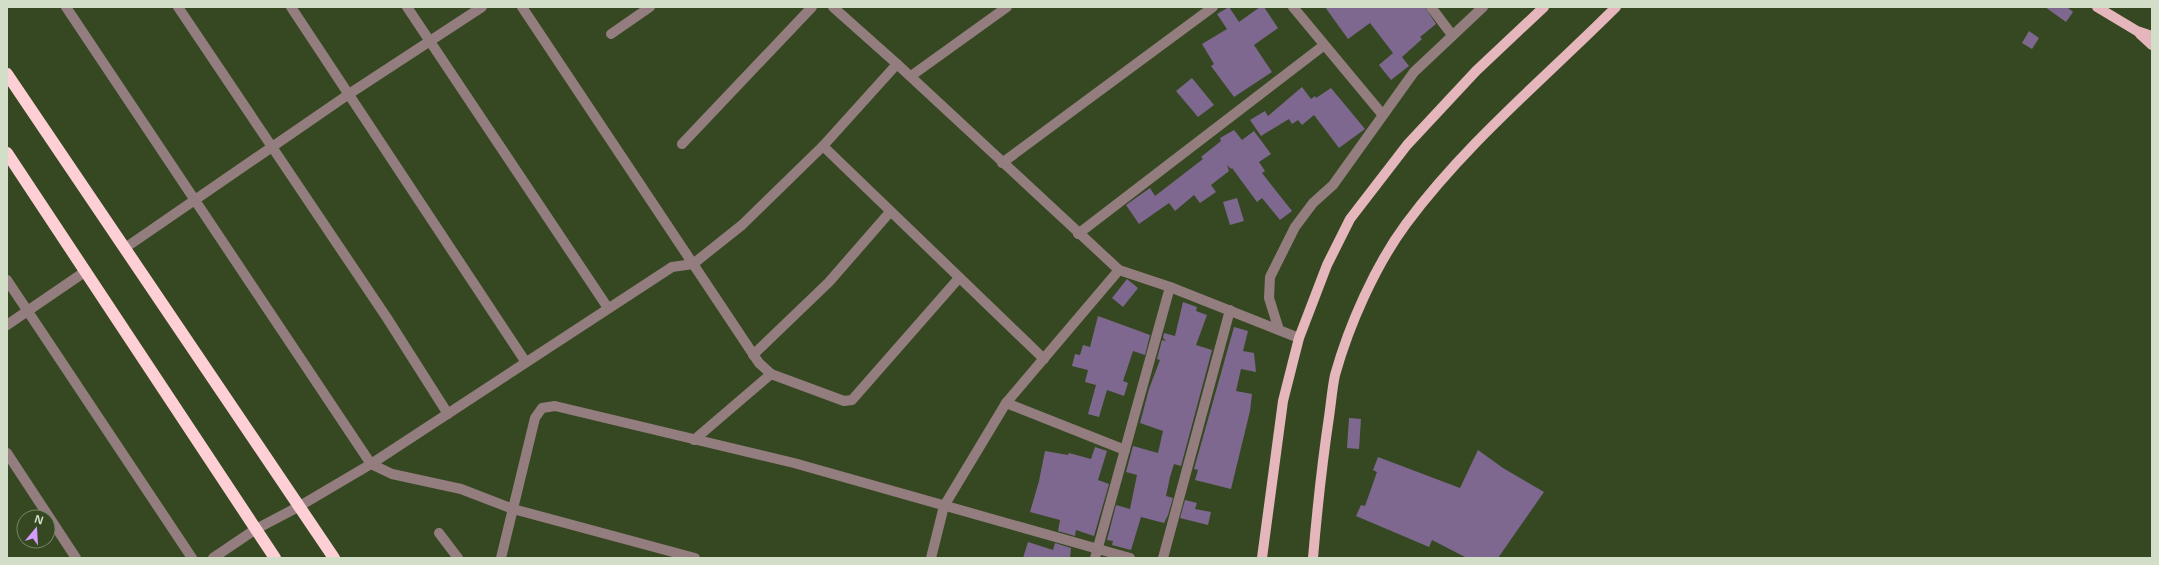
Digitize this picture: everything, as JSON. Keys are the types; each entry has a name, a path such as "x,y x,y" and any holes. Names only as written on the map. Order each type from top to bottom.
{"highway":[{"path":"7,74 298,507 334,558"},
{"path":"7,153 275,558"}],"main road":[{"path":"1262,558 1283,400 1299,338 1327,265 1350,219 1412,140 1476,71 1544,7"},
{"path":"1313,558 1326,437 1335,376 1356,316 1381,263 1405,225 1431,191 1501,117 1616,7"},
{"path":"2097,7 2137,31 2152,45"},
{"path":"2137,31 2152,36"}],"street":[{"path":"66,7 371,464 392,474 462,489 512,509 695,558"},
{"path":"178,7 387,318 448,414"},
{"path":"291,7 526,361"},
{"path":"408,7 608,308"},
{"path":"125,248 349,94 482,7"},
{"path":"522,7 753,355 771,374 844,401 852,400 959,278"},
{"path":"611,34 650,7"},
{"path":"682,144 812,7"},
{"path":"833,7 911,76 1078,234 1119,270 1170,287 1299,338"},
{"path":"911,76 1007,7"},
{"path":"1002,163 1213,7"},
{"path":"1293,7 1323,46 1382,114"},
{"path":"1431,7 1452,35"},
{"path":"1279,330 1269,298 1270,277 1296,227 1313,203 1333,185 1382,114 1414,72 1483,7"},
{"path":"1078,234 1323,46"},
{"path":"213,558 256,529 298,507 371,464 526,361 672,267 693,264 742,224 823,146 897,64"},
{"path":"823,146 1044,359"},
{"path":"753,355 829,282 890,212"},
{"path":"931,558 944,506 1006,403 1119,270"},
{"path":"7,325 86,271"},
{"path":"7,280 192,558"},
{"path":"1096,554 1170,287"},
{"path":"1163,558 1230,310"},
{"path":"694,440 771,374"},
{"path":"1006,403 1125,450"},
{"path":"501,558 535,418 542,408 555,406 794,463 944,506 1096,554 1130,558"},
{"path":"7,453 76,558"},
{"path":"439,533 458,558"}],"building":[{"path":"1229,7 1239,22 1260,7 1264,7 1278,28 1254,45 1272,72 1234,97 1211,66 1214,64 1202,44 1227,29 1217,14"},
{"path":"1325,7 1425,7 1436,24 1420,37 1422,39 1402,57 1409,66 1391,80 1379,65 1393,53 1370,23 1348,39"},
{"path":"2045,7 2067,7 2073,12 2066,22"},
{"path":"2029,31 2039,38 2032,49 2022,43"},
{"path":"1192,78 1214,105 1198,117 1176,91"},
{"path":"1302,87 1311,99 1315,96 1316,98 1331,88 1365,129 1339,148 1314,115 1302,125 1298,120 1292,124 1289,119 1261,136 1250,120 1265,111 1268,116"},
{"path":"1234,130 1242,140 1254,131 1271,154 1259,162 1265,171 1262,173 1292,211 1280,220 1262,198 1257,202 1232,168 1231,169 1227,165 1229,171 1211,185 1216,192 1200,203 1194,195 1175,211 1169,203 1139,224 1126,205 1150,188 1155,196 1203,159 1201,157 1221,141 1220,138"},
{"path":"1237,198 1244,221 1230,225 1223,202"},
{"path":"1127,279 1138,288 1123,307 1112,298"},
{"path":"1183,302 1197,307 1196,311 1207,315 1196,345 1212,350 1181,466 1174,464 1170,477 1166,496 1173,498 1168,515 1164,523 1141,517 1131,550 1112,545 1113,541 1107,540 1116,505 1130,509 1137,475 1126,472 1133,446 1158,453 1163,431 1140,423 1149,389 1160,360 1157,359 1162,340 1166,341 1163,338 1164,333 1175,336"},
{"path":"1098,316 1150,335 1145,355 1133,351 1123,381 1128,383 1124,396 1107,390 1099,417 1088,414 1096,385 1085,382 1088,370 1072,366 1075,354 1080,355 1083,345 1090,347"},
{"path":"1234,327 1248,331 1243,351 1254,353 1256,372 1241,369 1236,391 1252,394 1250,411 1231,489 1195,480 1198,470 1194,469"},
{"path":"1349,418 1361,419 1359,449 1347,448"},
{"path":"1095,447 1107,451 1098,480 1109,484 1094,536 1076,530 1075,536 1058,531 1060,520 1030,512 1039,481 1045,451 1068,455 1069,453 1091,459"},
{"path":"1478,450 1503,468 1544,492 1498,558 1467,558 1432,540 1429,547 1356,516 1361,505 1365,506 1377,472 1373,470 1378,457 1460,488"},
{"path":"1185,500 1197,503 1195,509 1211,512 1208,525 1180,518"},
{"path":"1028,542 1053,550 1055,543 1071,548 1070,558 1023,558"}]}
